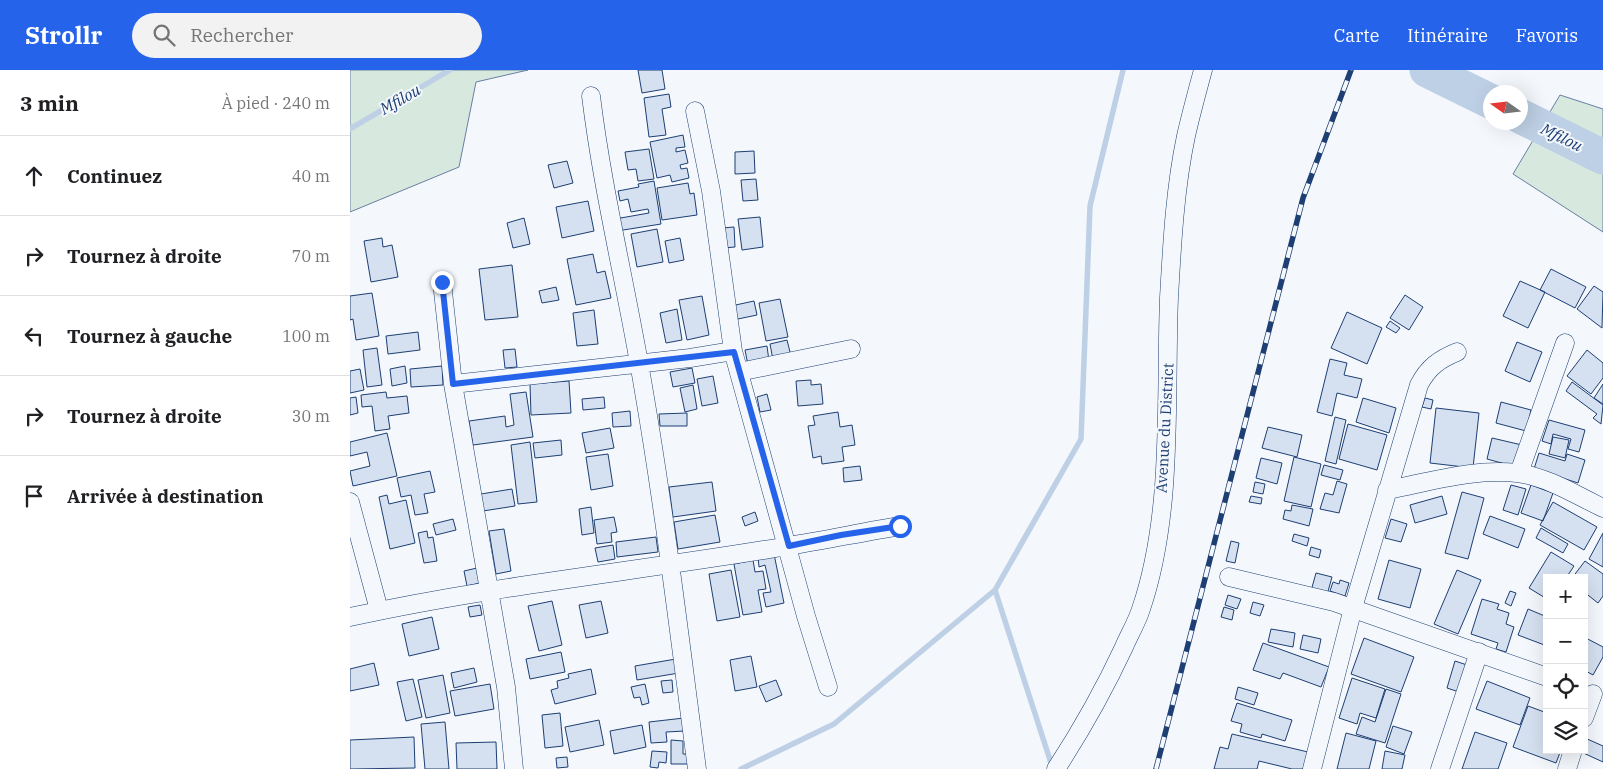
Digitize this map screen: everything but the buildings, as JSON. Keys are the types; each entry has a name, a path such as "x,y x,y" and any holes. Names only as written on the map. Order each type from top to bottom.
{"street":[{"name":"Avenue du District","path":"1056,768 1078,738 1105,688 1141,610 1151,568 1161,511 1168,376 1169,298 1175,215 1186,137 1203,70"},
{"path":"591,96 608,209 639,362 671,563 697,769"},
{"path":"695,111 711,191 734,352 789,546 806,616 828,687"},
{"path":"442,282 453,384 506,687 514,769"},
{"path":"1519,473 1565,342"},
{"path":"739,372 851,349"},
{"path":"453,384 734,352"},
{"path":"1312,769 1353,608 1419,385 1439,360 1457,352"},
{"path":"1387,490 1476,474 1519,473 1556,484 1603,508"},
{"path":"350,502 379,610"},
{"path":"350,617 379,610 490,591 789,546 841,535 900,526"},
{"path":"1229,576 1353,608 1543,676"},
{"path":"1440,769 1479,652"},
{"path":"1588,709 1593,695"},
{"path":"1567,769 1572,754"}],"shaded area":[{"path":"350,70 528,70 476,82 459,167 350,212"},
{"path":"1560,95 1603,109 1603,232 1513,174"}],"waterway":[{"name":"Mfilou","path":"350,129 450,70"},
{"path":"741,769 834,724 995,590 1081,439 1090,206 1123,70"},
{"name":"Mfilou","path":"1427,70 1483,98"},
{"name":"Mfilou","path":"1528,120 1603,157"},
{"path":"995,590 1051,763 1050,767"}],"railway":[{"path":"1156,769 1303,198 1351,70"}],"route":[{"path":"442,282 453,384 734,352 762,457 789,546 841,535 900,526"}]}
